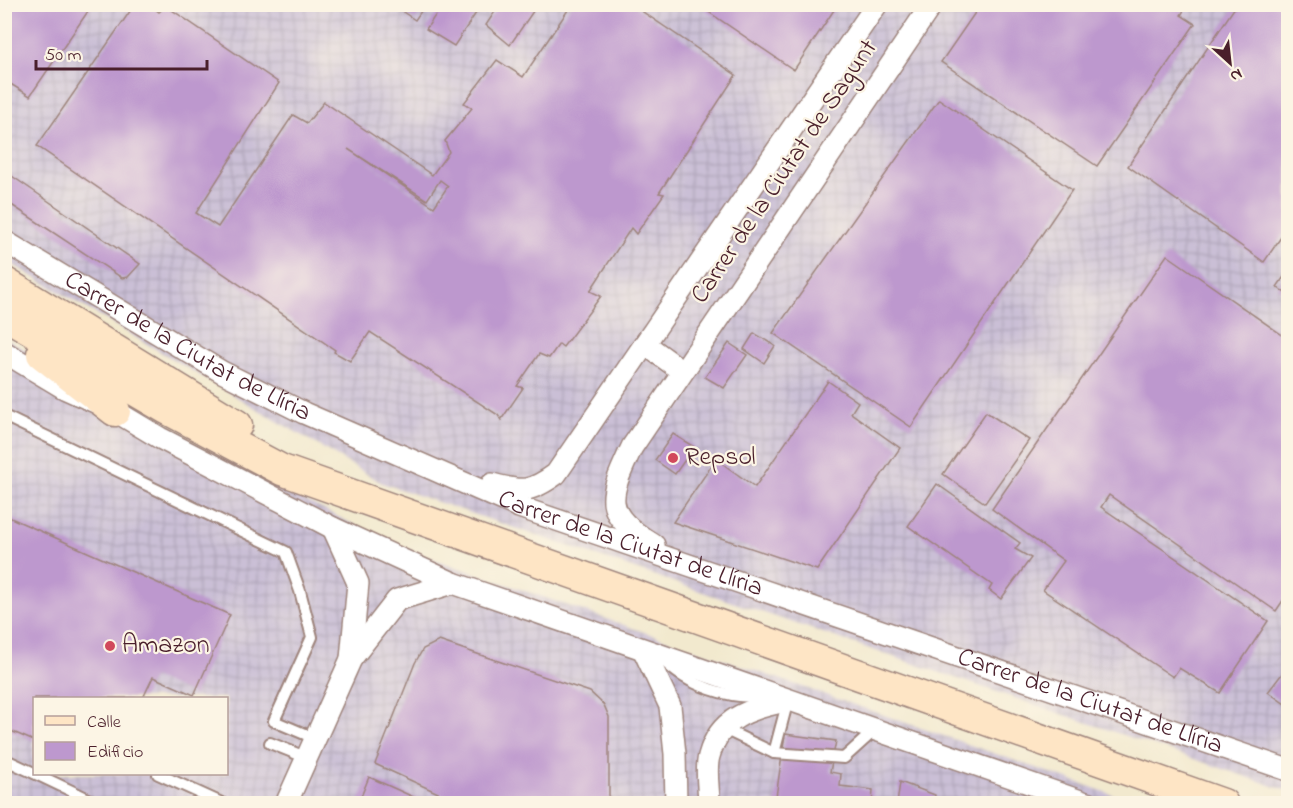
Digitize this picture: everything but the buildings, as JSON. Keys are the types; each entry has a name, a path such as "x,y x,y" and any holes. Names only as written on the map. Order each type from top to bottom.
{"street":[{"name":"Carrer de la Ciutat de Sagunt","path":"428,467 520,491 539,486 556,474 877,4"},
{"name":"Carrer de la Ciutat de Sagunt","path":"677,559 628,530 614,506 615,483 632,447 682,371 932,4"},
{"name":"Carrer de la Ciutat de Llíria","path":"4,241 222,372 304,412 519,507 615,542 677,559 1288,770"},
{"name":"Carrer de la Ciutat de Llíria","path":"4,282 284,454 378,505"},
{"name":"Carrer de la Ciutat de Llíria","path":"4,314 167,409 282,470 1222,803"},
{"path":"4,329 115,411 160,438 333,528 453,583 651,654 1089,804"},
{"path":"645,344 682,371"},
{"path":"4,352 64,388 115,411"},
{"path":"333,528 358,583 351,659"},
{"path":"286,804 351,659 397,600 453,583"},
{"path":"651,654 670,706 675,754 676,804"},
{"path":"709,804 708,757 724,729 745,711 780,698"},
{"path":"675,754 708,757"}],"lane":[{"path":"4,416 286,552 300,591 312,637 274,721 310,748"},
{"path":"774,753 780,698"},
{"path":"724,729 774,753 844,758 875,730"},
{"path":"270,743 310,748"},
{"path":"4,759 33,772"},
{"path":"39,775 99,804"},
{"path":"160,775 224,804"}],"shaded area":[{"path":"5,5 1288,5 1288,791 382,483 5,260"},
{"path":"5,338 162,430 399,547 1137,803 5,804"}],"place":[{"name":"Repsol","path":"673,458"},
{"name":"Amazon","path":"110,646"}]}
